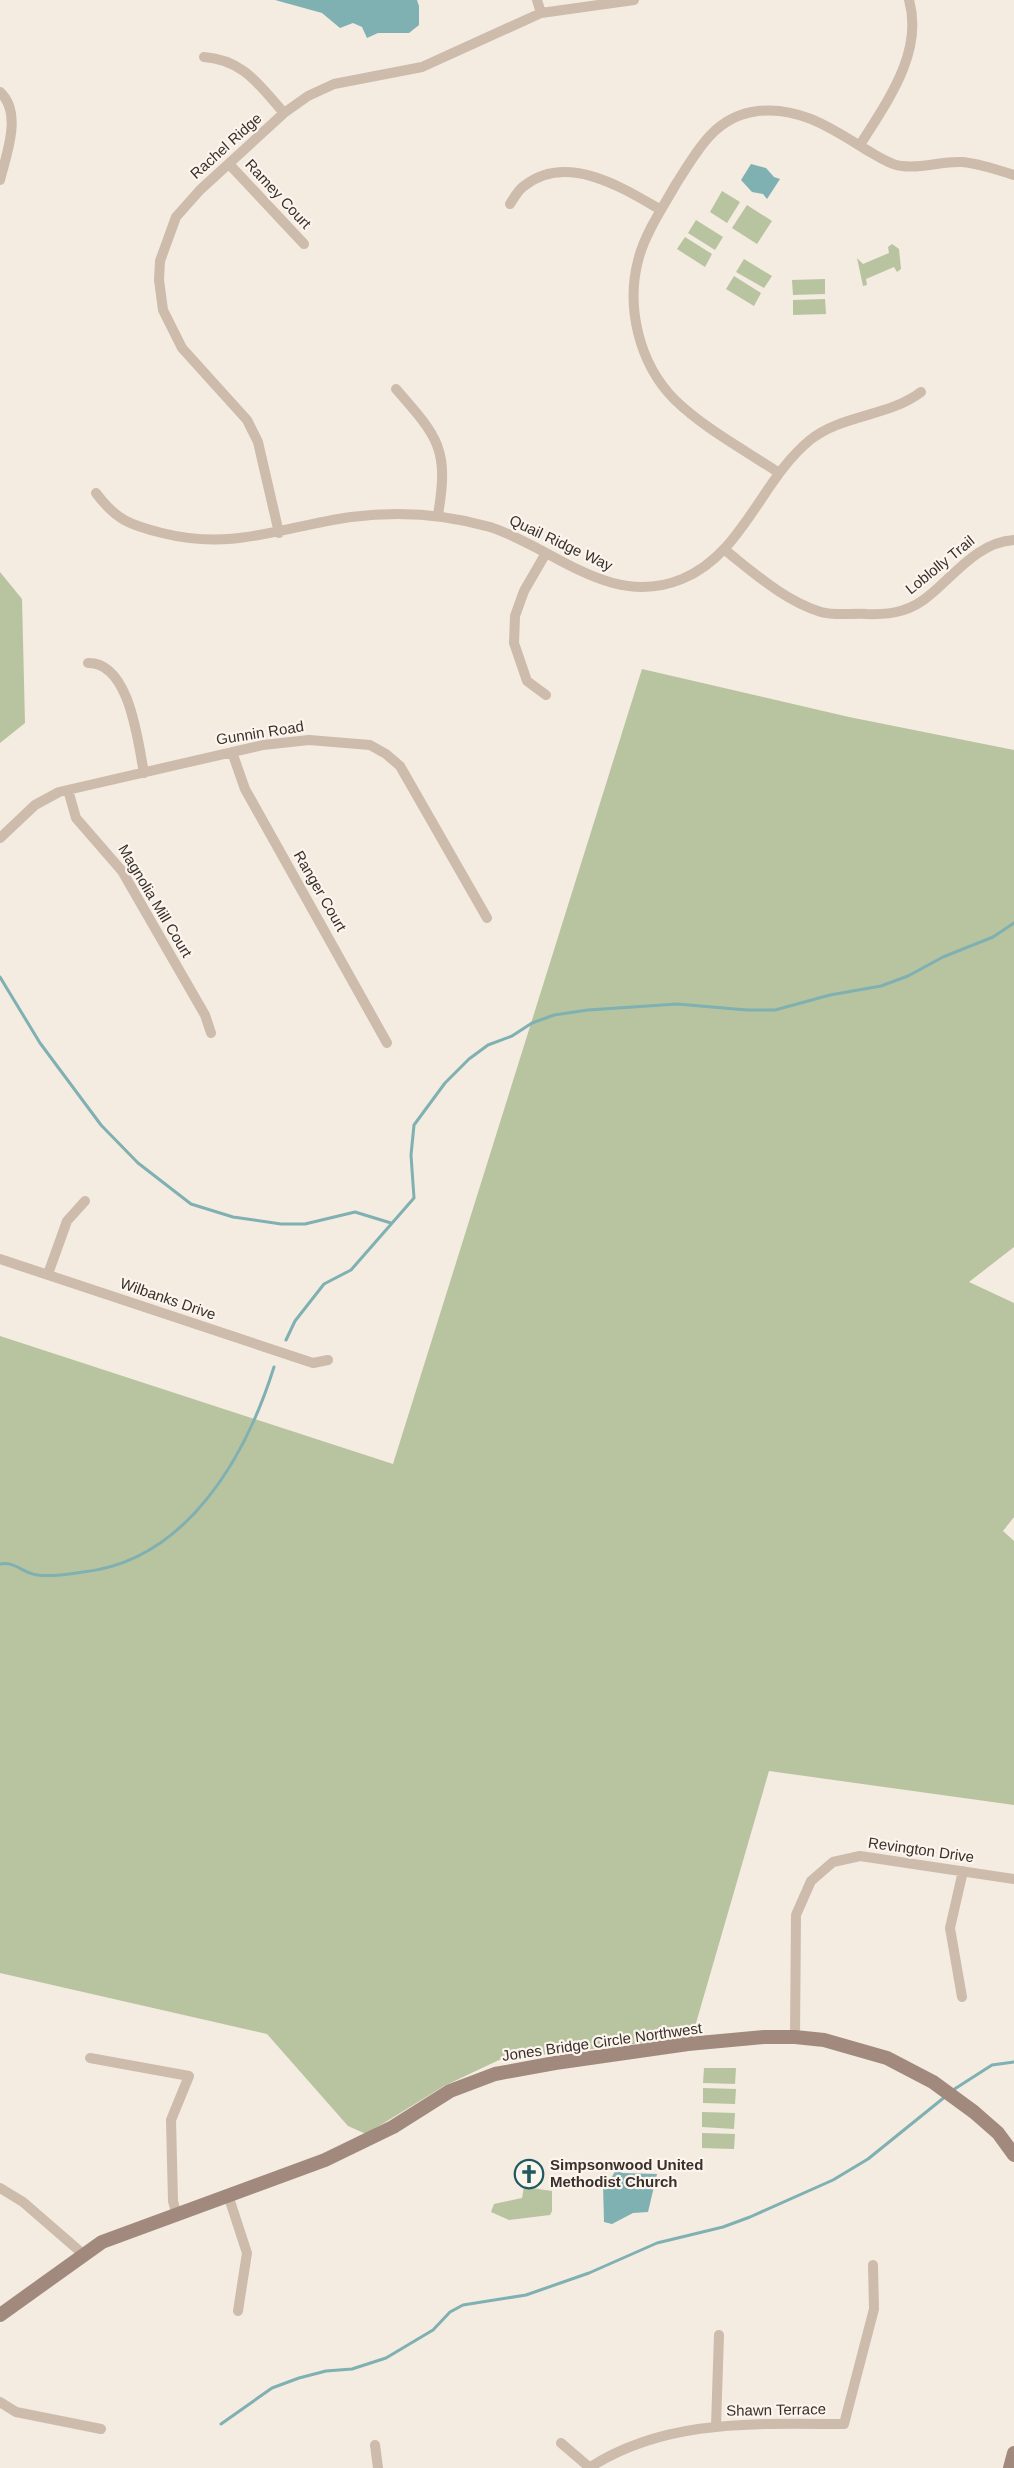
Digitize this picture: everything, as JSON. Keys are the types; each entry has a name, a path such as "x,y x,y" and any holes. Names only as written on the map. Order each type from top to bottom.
{"street":[{"path":"537,0 541,13"},
{"name":"Rachel Ridge","path":"279,533 258,442 247,420 182,348 163,310 159,280 160,261 176,217 187,203 284,113 308,96 334,84 422,67 541,13 634,0"},
{"path":"860,146 906,63 911,44 912,9 909,0"},
{"path":"204,57 225,59 236,65 284,113"},
{"path":"0,92 5,96 12,116 0,180"},
{"path":"779,473 674,399 657,378 646,356 634,320 635,278 639,255 661,210 704,140 724,123 751,112 778,110 809,117 860,146 903,166 962,162 1014,175"},
{"name":"Ramey Court","path":"229,164 304,244"},
{"path":"510,204 523,186 551,175 572,173 602,178 661,210"},
{"path":"396,389 437,441 443,460 444,478 438,515"},
{"name":"Quail Ridge Way","path":"96,493 112,514 142,527 173,536 220,541 279,533 352,517 438,515 507,533 607,583 630,586 662,585 682,579 713,561 779,473 812,439 831,426 905,405 921,392"},
{"name":"Loblolly Trail","path":"724,549 784,595 819,611 878,614 900,613 916,605 985,547 1001,541 1014,540"},
{"path":"546,553 525,591 515,616 514,643 527,681 546,695"},
{"path":"88,663 97,663 112,673 126,694 144,773"},
{"name":"Gunnin Road","path":"0,838 35,805 68,790 232,752 309,740 370,745 386,754 400,766 487,918"},
{"name":"Ranger Court","path":"232,752 245,789 387,1043"},
{"name":"Magnolia Mill Court","path":"68,790 76,818 122,871 205,1015 211,1033"},
{"path":"48,1274 67,1221 84,1201"},
{"name":"Wilbanks Drive","path":"0,1259 313,1364 328,1360"},
{"name":"Revington Drive","path":"795,2037 796,1915 811,1881 833,1862 860,1856 1014,1879"},
{"path":"962,1997 950,1928 963,1871"},
{"name":"Jones Bridge Circle Northwest","path":"0,2315 83,2254 137,2228 229,2198 325,2160 393,2127 450,2091 495,2074 688,2044 795,2037 856,2048 914,2071 974,2112 998,2133 1014,2155"},
{"path":"90,2058 189,2076 171,2120 174,2201 177,2216"},
{"path":"0,2188 23,2202 83,2254"},
{"path":"229,2198 247,2253 238,2311"},
{"name":"Shawn Terrace","path":"589,2468 634,2445 670,2432 716,2426 844,2424 874,2309 873,2265"},
{"path":"716,2426 719,2335"},
{"path":"0,2402 16,2412 101,2429"},
{"path":"561,2442 589,2468"},
{"path":"375,2445 378,2468"},
{"path":"1010,2468 1014,2453"}],"green space":[{"path":"722,191 740,202 727,223 710,212"},
{"path":"747,205 772,221 757,244 732,228"},
{"path":"696,220 723,237 715,250 688,233"},
{"path":"685,237 712,254 705,267 677,249"},
{"path":"892,244 899,249 901,269 897,272 894,267 866,279 867,285 863,286 857,258 863,264 889,253 888,247"},
{"path":"744,259 772,276 764,288 736,272"},
{"path":"734,276 761,293 754,306 726,289"},
{"path":"825,279 825,294 793,295 792,280"},
{"path":"825,299 826,314 793,315 793,300"},
{"path":"0,572 22,599 25,723 0,743"},
{"path":"642,669 849,717 1014,750 1014,1247 969,1282 1014,1303 1014,1517 1003,1531 1014,1541 1014,1805 769,1771 692,2037 499,2060 444,2086 366,2134 348,2126 267,2034 0,1973 0,1336 393,1464"},
{"path":"704,2068 736,2068 735,2084 703,2083"},
{"path":"703,2088 736,2089 735,2104 703,2103"},
{"path":"702,2112 735,2113 734,2129 702,2127"},
{"path":"702,2133 735,2134 734,2149 702,2148"},
{"path":"524,2187 552,2191 550,2215 509,2220 491,2212 494,2204 522,2198"}],"water":[{"path":"275,0 417,0 419,25 409,33 378,33 367,38 362,27 353,23 340,28 322,13"},
{"path":"751,164 766,168 774,177 780,179 767,199 763,194 752,192 741,180"},
{"path":"616,2170 623,2173 657,2174 648,2212 633,2213 612,2224 604,2222 603,2183 608,2183"}],"waterway":[{"path":"286,1340 295,1321 324,1284 351,1270 414,1198 411,1155 414,1125 445,1083 469,1059 488,1045 512,1036 532,1023 554,1015 588,1010 677,1004 775,1010 830,995 881,986 993,937 1014,923"},
{"path":"0,977 40,1043 101,1125 138,1163 191,1204 233,1217 281,1224 305,1224 355,1212 391,1223"},
{"path":"0,1564 11,1564 43,1576 60,1575 120,1564 153,1548 182,1526 207,1499 229,1468 247,1435 274,1367"},
{"path":"953,2090 992,2065 1014,2062"},
{"path":"221,2424 272,2388 299,2378 326,2371 352,2369 386,2358 433,2330 450,2312 463,2305 526,2295 589,2273 657,2243 723,2227 750,2217 833,2180 868,2159 946,2096"}],"place":[{"name":"Simpsonwood United Methodist Church","path":"529,2174"}]}
